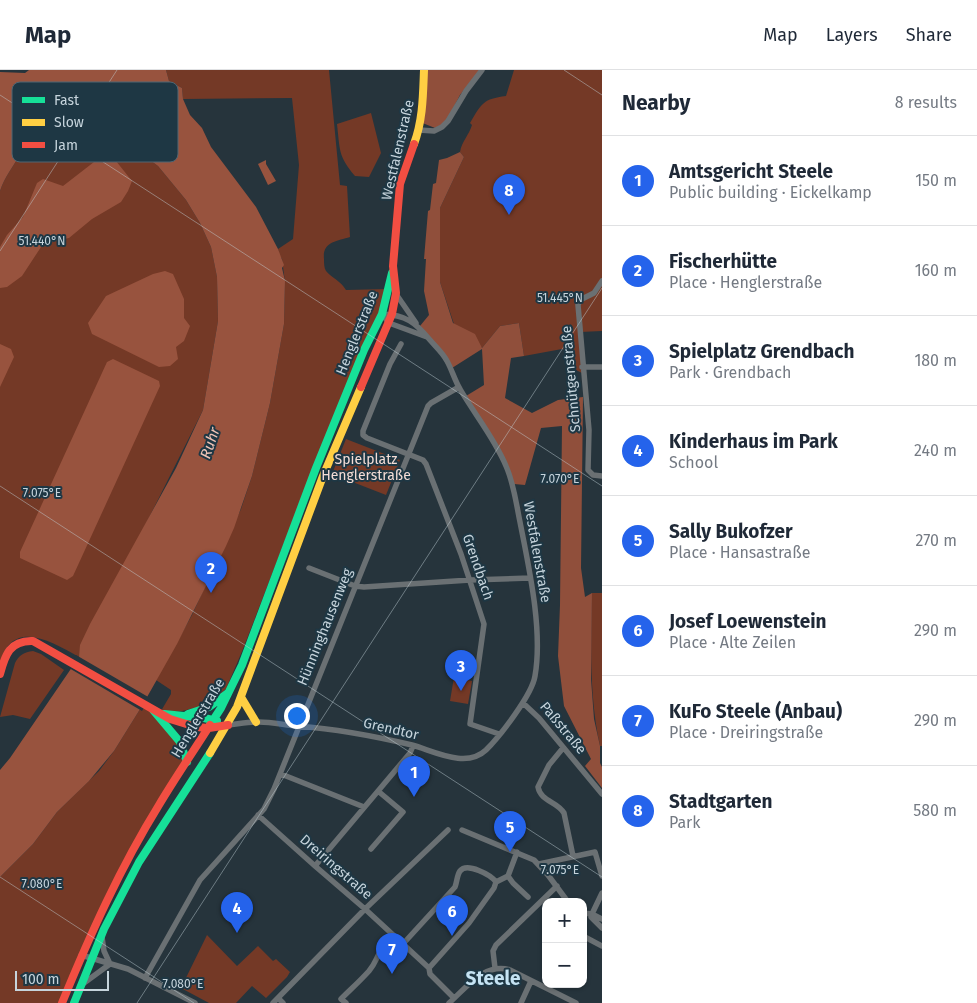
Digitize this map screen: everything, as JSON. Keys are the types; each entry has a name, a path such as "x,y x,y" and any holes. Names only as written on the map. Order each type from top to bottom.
{"main road":[{"name":"Westfalenstraße","path":"394,266 395,230 400,184 423,131 424,70"},
{"name":"Henglerstraße","path":"74,1003 101,936 139,862 220,738 242,696 326,468 386,332 392,324 396,294 394,266"},
{"name":"Henglerstraße","path":"62,1003 81,955 127,862 158,806 213,725 242,665 316,468 364,350 382,314 394,266"},
{"path":"0,674 6,654 16,644 31,640 47,647 162,713 164,716 196,727 228,725"},
{"path":"184,715 208,707 229,692"},
{"path":"242,696 256,722"},
{"path":"149,707 182,744 187,762"},
{"path":"162,713 184,715 213,725 220,738"}],"street":[{"path":"423,131 434,131 448,121 466,91 482,70"},
{"name":"Schnütgenstraße","path":"602,281 594,293 578,302 582,367 589,430 588,470 591,474 602,476"},
{"name":"Westfalenstraße","path":"396,294 417,325 447,361 459,387 500,452 513,484 536,618 537,663 535,678 524,702"},
{"name":"Westfalenstraße","path":"382,314 403,317 417,325"},
{"name":"Westfalenstraße","path":"382,314 392,324 428,338"},
{"name":"Grendbach","path":"401,344 390,364 363,431 364,435 367,438 423,460 426,464 445,510 484,624 470,724 499,734"},
{"path":"582,367 602,367"},
{"name":"Hünninghausenweg","path":"146,978 200,880 267,803 281,774 428,406 431,402 459,387"},
{"path":"309,568 364,588 470,580 530,578"},
{"name":"Grendtor","path":"228,725 256,722 339,730 413,746 456,758 472,758 484,752 524,702"},
{"name":"Paßstraße","path":"524,702 602,794"},
{"path":"315,866 410,753 413,746"},
{"path":"563,748 549,765 538,787 542,797 562,809 573,856"},
{"path":"281,774 364,807"},
{"path":"371,849 402,812 378,791"},
{"name":"Dreiringstraße","path":"258,815 429,968 430,974 451,1001"},
{"path":"273,1003 365,909 448,830"},
{"path":"462,830 534,860 565,898"},
{"path":"429,968 469,923 494,888 496,882 508,876 517,852"},
{"path":"539,864 596,852 602,876"},
{"path":"402,945 455,887 458,874 463,869 472,868 496,882"},
{"path":"508,876 532,900"},
{"path":"495,968 493,951 496,945 532,900 557,886"},
{"path":"602,893 591,917 602,928"},
{"path":"587,913 602,919"},
{"path":"101,936 104,951 110,964"},
{"path":"587,938 602,946"},
{"path":"343,1001 371,969 383,948 396,940"},
{"path":"81,955 146,978 195,1003"},
{"path":"80,986 92,975 110,964"},
{"path":"451,1001 482,973 495,968 502,967 542,984"},
{"path":"521,1003 531,980"},
{"path":"552,988 576,1003"},
{"path":"278,998 284,1003"}],"green space":[{"path":"166,70 329,70 340,185 347,186 350,237 331,243 325,249 325,268 346,290 388,289 383,307 313,468 226,689 207,705 182,711 163,712 161,711 171,694 171,690 156,680 192,615 241,509 252,476 270,403 284,324 285,282 282,259 278,249 293,239 299,165 292,98 183,99 182,88 178,86 178,82 169,81"},
{"path":"514,70 602,70 602,331 580,332 582,373 570,367 567,352 562,349 524,356 519,323 500,326 482,348 454,324 440,282 440,208 464,157 460,152 472,125 470,123 484,103 506,96"},
{"path":"371,113 381,153 369,177 355,176 343,158 337,124"},
{"path":"15,162 153,162 186,200 200,223 211,247 217,277 218,321 203,410 79,657 45,640 23,637 13,641 6,649 0,663 0,191"},
{"name":"Spielplatz Henglerstraße","path":"346,439 400,460 386,495 332,474"},
{"path":"592,593 602,593 602,746 600,746 596,727 592,689"},
{"path":"33,651 41,654 64,670 30,719 13,715 0,717 15,663 22,654"},
{"path":"454,677 472,681 468,704 450,701"},
{"path":"142,706 161,716 172,731 186,762 127,863 61,1003 0,1003 0,877 33,844 57,812 99,771"},
{"path":"207,935 237,966 258,946 273,961 276,959 290,972 266,998 252,986 236,1003 209,1003 181,988"}],"shaded area":[{"path":"424,70 480,70 460,95 445,124 435,128 420,122"},
{"path":"460,152 464,157 440,208 440,282 453,323 475,334 482,348 500,326 519,323 524,356 511,358 505,398 532,413 558,400 583,397 581,568 585,597 592,593 591,679 594,719 600,746 602,788 585,766 591,759 564,706 558,656 562,426 541,428 525,485 514,484 466,396 484,385 482,349 452,368 420,326 429,315 424,291 426,259 424,259 428,211 430,210 433,184 436,183 439,160"}],"water":[{"path":"29,70 166,70 171,82 12,82 12,162 15,162 0,191 0,72 25,73"},
{"name":"Ruhr","path":"178,86 182,88 183,99 190,115 202,128 211,147 256,207 278,249 284,265 282,268 285,281 284,324 270,403 252,476 234,528 177,644 142,706 114,751 89,781 57,812 33,844 0,877 0,770 79,657 80,645 90,624 176,468 203,410 218,321 217,277 211,247 200,223 186,200 153,162 178,162"},
{"path":"266,160 266,164 276,181 268,185 258,164"},
{"path":"94,162 117,162 132,181 121,202 92,219 69,238 54,241 41,247 22,276 7,287 0,288 0,247 7,235 23,217 37,183 43,179 63,186"},
{"path":"165,271 173,274 184,299 184,318 190,326 184,341 176,347 178,359 170,366 159,367 92,334 88,323 106,296 153,274"},
{"path":"0,344 11,349 14,357 0,387"},
{"path":"113,359 159,381 160,386 73,576 67,580 20,558 20,552 107,362"}],"pier":[{"path":"76,655 150,698 142,711 69,668"}],"traffic: fast":[{"path":"210,725 221,708 242,665 316,468 364,350 382,314 392,273"},
{"path":"188,714 209,707 228,693"},
{"path":"153,710 180,742 187,762"},
{"path":"164,714 217,721"},
{"path":"74,1003 104,929 139,862 210,753"}],"traffic: slow":[{"path":"414,144 421,117 424,70"},
{"path":"210,753 237,707 323,476 361,387"},
{"path":"241,697 256,722"}],"traffic: jam":[{"path":"361,387 392,314 396,293 393,266 400,184 414,144"},
{"path":"0,674 10,650 19,643 33,641 170,719 196,727 209,728 228,725"},
{"path":"62,1003 95,927 131,853 165,795 210,725"}],"place":[{"name":"Stadtgarten","path":"509,215"},
{"name":"Fischerhütte","path":"211,593"},
{"name":"Spielplatz Grendbach","path":"461,691"},
{"name":"Amtsgericht Steele","path":"414,797"},
{"name":"Sally Bukofzer","path":"510,852"},
{"name":"Kinderhaus im Park","path":"237,933"},
{"name":"Josef Loewenstein","path":"452,936"},
{"name":"KuFo Steele (Anbau)","path":"392,974"}],"district":[{"name":"Steele","path":"493,978"}]}
